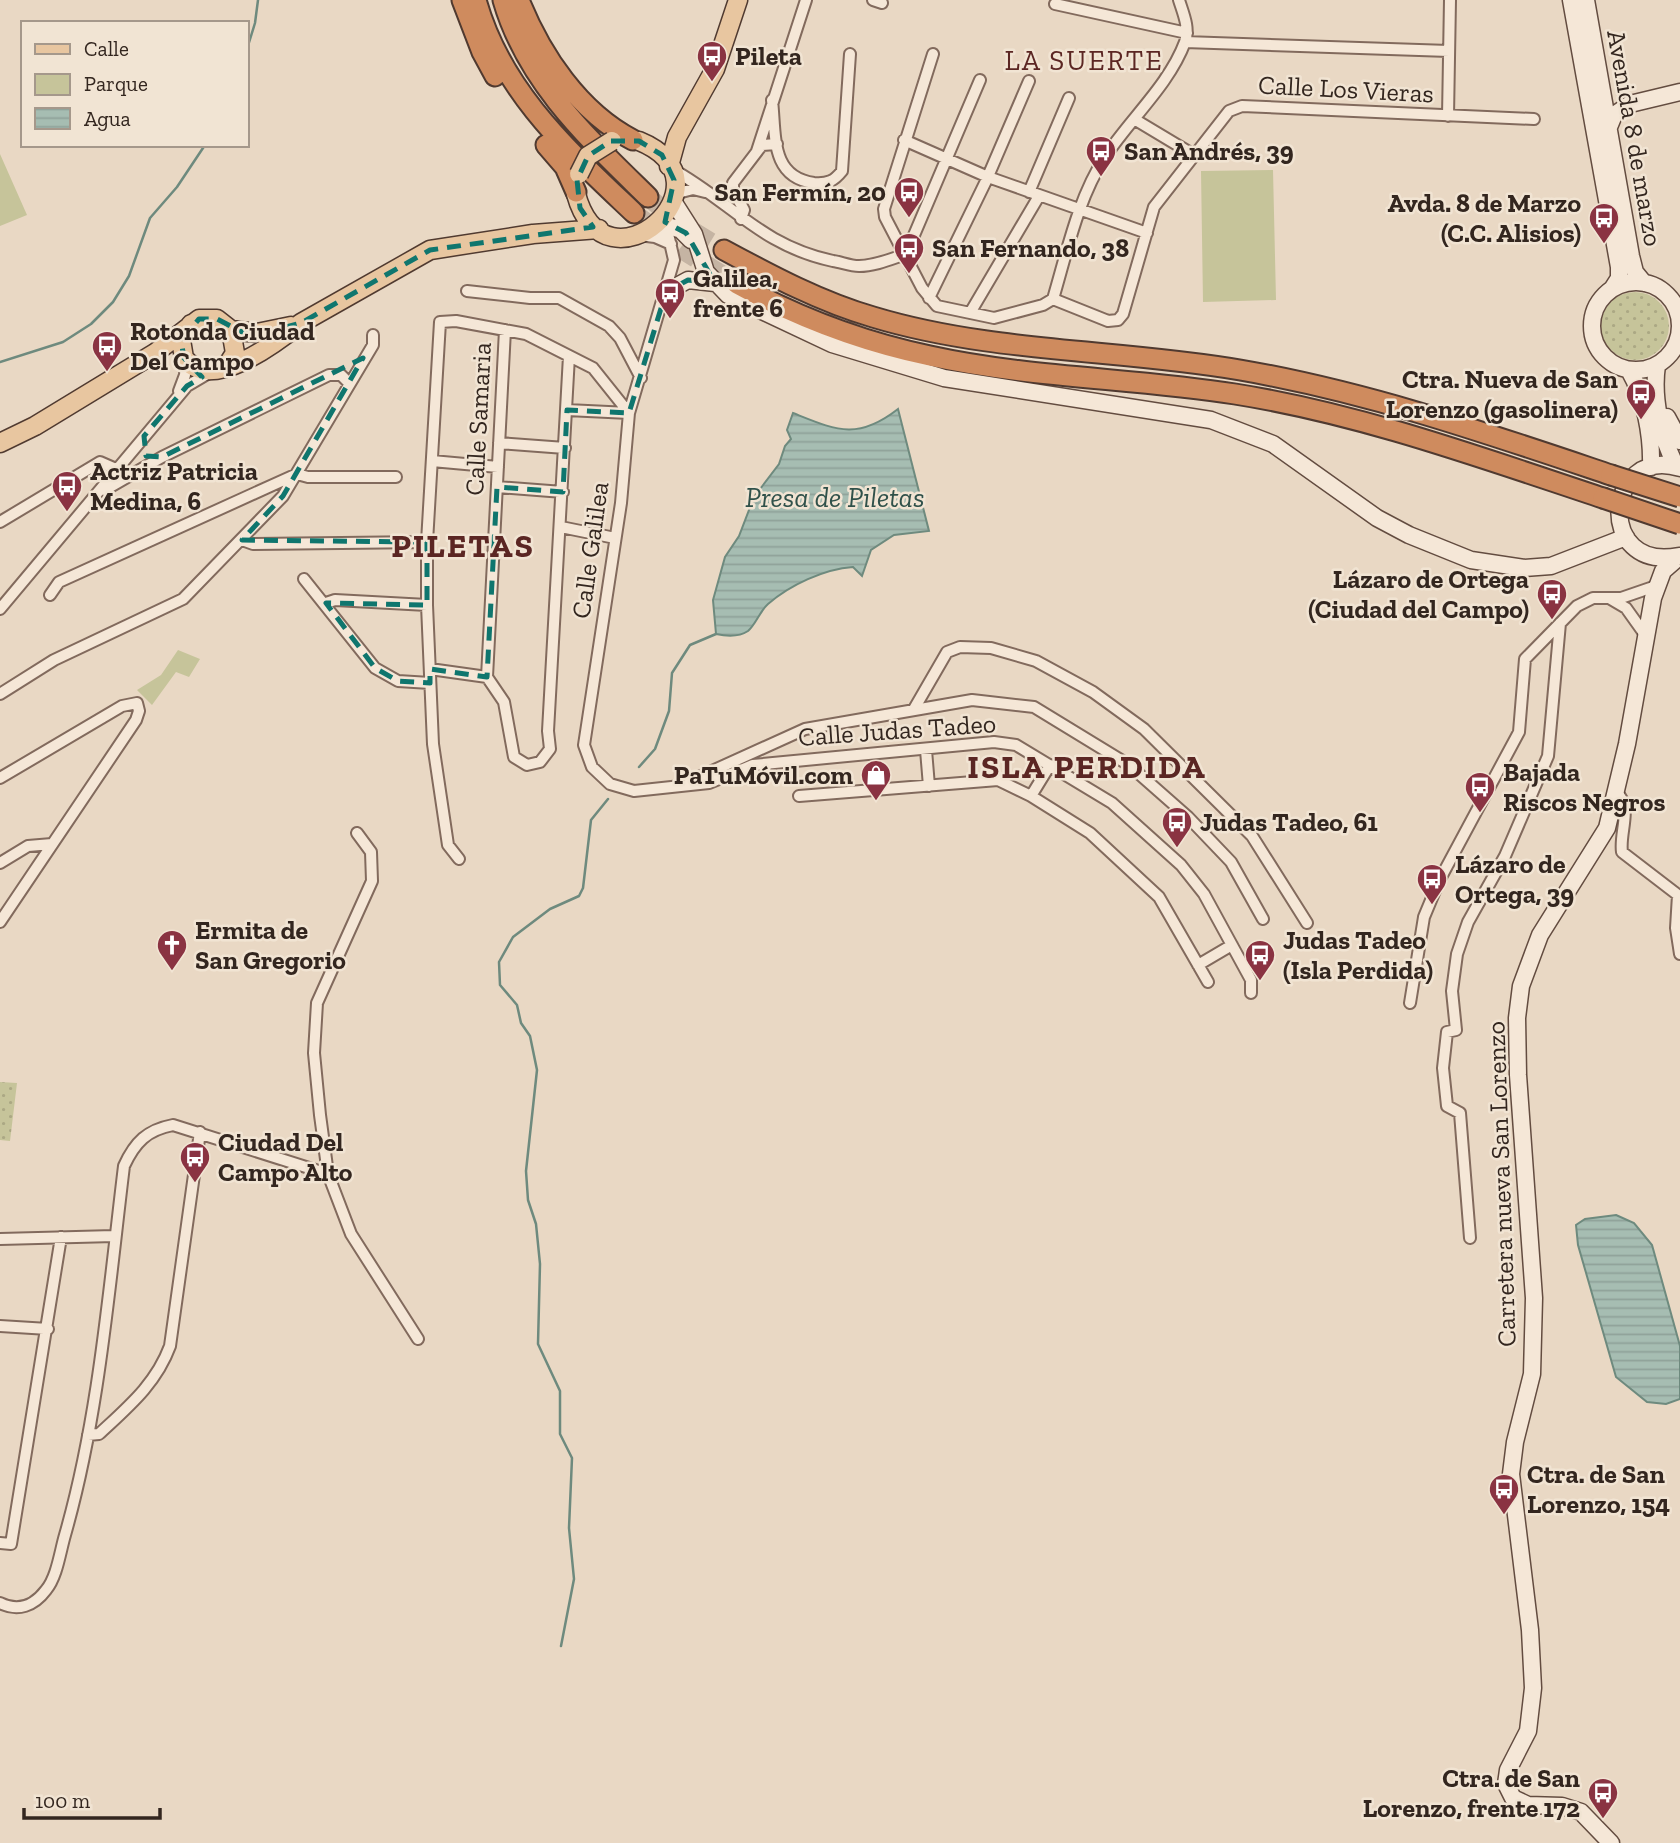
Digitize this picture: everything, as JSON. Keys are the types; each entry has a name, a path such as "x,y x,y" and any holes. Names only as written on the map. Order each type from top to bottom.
{"highway":[{"path":"462,0 482,52 503,90 525,122 559,158 577,186"},
{"path":"476,0 492,43 520,94 557,140 634,213"},
{"path":"503,0 516,36 534,71 555,102 576,127 648,197"},
{"path":"519,0 531,30 562,78 610,128 636,141"},
{"path":"724,250 814,295 873,317 934,332 1003,343 1212,366 1309,383 1385,401 1680,497"},
{"path":"737,284 804,317 931,357 1004,368 1236,394 1309,408 1382,427 1680,524"}],"main road":[{"path":"577,186 584,214 599,229 612,235 638,235 658,224 674,197 670,167 677,137 715,69 738,0"},
{"path":"533,234 566,219 574,207 577,186 588,156 612,141 663,139 690,115"},
{"path":"636,141 651,146 670,167"},
{"path":"191,324 181,340 185,360 192,368 217,370 282,338 301,323 429,250 533,234 599,229"},
{"path":"0,443 35,426 155,353 198,319 217,319 232,330 264,332 301,323"},
{"path":"217,370 235,353 232,330"},
{"path":"155,353 185,360"}],"street":[{"path":"933,54 884,209 929,298 937,306 994,318 1043,305 1053,299 1080,212 1104,157 1172,66 1186,37 1179,0"},
{"path":"1448,116 1450,0"},
{"name":"Avenida 8 de marzo","path":"1571,0 1619,267 1619,278 1612,289"},
{"name":"Avenida 8 de marzo","path":"1586,0 1600,92 1631,256 1636,272 1644,283"},
{"path":"757,151 772,100 809,1"},
{"path":"1055,4 1186,37 1449,51"},
{"path":"772,100 780,164 788,174 799,179 827,183 842,171 850,54"},
{"path":"670,167 767,237 786,246 858,266 876,264 906,254 980,80"},
{"path":"929,298 988,177 1029,81"},
{"path":"1600,92 1612,100 1630,104"},
{"path":"1606,123 1630,104 1680,92"},
{"path":"971,313 1034,194 1069,98"},
{"name":"Calle Los Vieras","path":"1053,299 1108,321 1118,320 1124,314 1154,207 1229,111 1242,106 1534,119"},
{"path":"1134,118 1194,155"},
{"path":"904,140 988,177 1080,212 1147,233"},
{"path":"741,219 744,210 733,190 733,183 762,145 777,144"},
{"path":"715,197 693,189 674,197 694,233 706,272 715,283 740,302 784,324 897,366 1013,391 1181,414 1241,431 1273,444 1377,518 1436,549 1471,560 1524,568 1551,566 1626,537"},
{"path":"658,224 681,230 697,248"},
{"path":"658,224 671,244"},
{"path":"638,235 655,237 671,244"},
{"name":"Calle Galilea","path":"671,244 674,260 629,413 615,538 584,745 592,766 610,785 634,790 685,783"},
{"path":"666,292 688,280 715,283"},
{"path":"1659,364 1629,370 1614,365 1602,355 1594,342 1591,327 1597,306 1612,289 1633,282 1644,283 1667,296 1680,328 1675,346 1659,364 1656,397 1668,450 1678,467"},
{"path":"467,291 530,298 559,298 609,327 620,338 641,378"},
{"path":"459,859 448,845 433,744 427,605 427,541 440,322 456,321 526,334 593,368 629,413"},
{"name":"Calle Samaria","path":"486,677 505,330"},
{"path":"0,694 54,660 183,599 273,508 297,474 373,345 373,335"},
{"path":"430,669 486,677 504,702 514,757 527,765 540,762 550,749 548,731 569,356"},
{"path":"175,400 186,375 185,360"},
{"path":"1659,364 1662,395 1668,418 1680,441"},
{"path":"0,609 187,386 217,370"},
{"path":"1629,370 1639,387 1652,448 1651,467"},
{"path":"84,508 114,483 329,375 341,375 349,383"},
{"path":"567,410 629,413"},
{"path":"144,436 141,450 146,456 162,457"},
{"path":"499,443 565,448"},
{"path":"432,461 498,467"},
{"path":"0,522 100,462 116,469"},
{"path":"1592,550 1614,527 1626,485 1637,474 1651,467 1678,467"},
{"path":"50,595 59,582 297,474 308,477 396,477"},
{"path":"497,487 563,492"},
{"path":"254,494 268,495 274,500 273,508"},
{"path":"1618,514 1626,537 1645,554 1656,557 1680,556"},
{"path":"561,527 615,538"},
{"path":"242,540 253,544 427,541"},
{"name":"Carretera nueva San Lorenzo","path":"1611,1843 1581,1812 1562,1807 1528,1805 1513,1798 1506,1784 1508,1770 1528,1731 1533,1688 1530,1630 1511,1474 1532,1374 1534,1298 1518,1075 1517,1018 1521,986 1540,934 1607,828 1617,793 1653,597 1653,561 1645,554"},
{"name":"Carretera nueva San Lorenzo","path":"1653,597 1664,570 1680,556"},
{"path":"304,579 326,603 375,668 398,681 430,683"},
{"path":"1410,1003 1424,916 1439,881 1519,732 1525,659 1577,606 1593,598 1653,597"},
{"path":"1615,598 1653,597"},
{"path":"1615,598 1626,608 1646,636"},
{"path":"326,603 335,600 427,605"},
{"path":"1470,1238 1460,1113 1447,1106 1443,1068 1447,1032 1456,1030 1452,991 1457,954 1468,922 1505,856 1548,756 1560,623"},
{"path":"914,709 947,652 960,647 991,648 1036,661 1093,692 1144,729 1252,835 1307,923"},
{"path":"685,783 805,729 972,700 1034,707 1129,765 1188,817 1231,862 1264,919"},
{"path":"0,778 122,706 137,703 139,711 136,720 0,922"},
{"name":"Calle Judas Tadeo","path":"685,783 709,783 753,765 994,742 1016,745 1112,803 1181,865 1204,894 1232,945 1251,980 1251,993"},
{"path":"926,750 929,786"},
{"path":"1031,796 1050,765"},
{"path":"799,796 998,780 1031,796 1090,833 1159,897 1208,982"},
{"path":"1617,793 1623,798 1625,808 1622,852 1678,895 1676,928 1680,954"},
{"path":"357,833 371,852 372,881 327,975 317,1003 314,1027 320,1115 328,1174 351,1234 418,1339"},
{"path":"0,863 28,846 52,844"},
{"path":"1198,965 1232,945"},
{"path":"0,1603 12,1609 28,1606 47,1590 81,1478 124,1166 132,1148 143,1136 158,1128 173,1125 328,1174"},
{"path":"88,1435 100,1434 151,1384 163,1366 170,1346 200,1132"},
{"path":"0,1239 114,1236"},
{"path":"0,1544 11,1544 61,1237"},
{"path":"0,1326 48,1329"}],"highlighted area":[{"path":"611,141 639,141 662,155 674,180 665,222 686,233 715,283 688,280 666,292 629,413 567,410 563,492 497,487 487,677 430,669 430,683 398,681 375,668 326,603 427,605 427,542 242,540 283,496 363,358 162,457 146,456 144,436 187,386 202,377 184,358 181,340 199,319 217,319 242,332 271,331 301,323 430,250 593,227 580,208 577,180 588,156"}],"green space":[{"path":"0,154 27,215 0,226"},
{"path":"1273,170 1276,300 1203,302 1201,171"},
{"path":"1635,292 1648,295 1659,302 1666,313 1669,326 1666,339 1659,350 1648,357 1635,360 1622,357 1611,350 1604,339 1601,326 1604,313 1611,302 1622,295"},
{"path":"178,650 200,659 189,677 176,672 152,705 137,690 161,675"},
{"path":"0,1082 17,1083 10,1141 0,1140"}],"water":[{"name":"Presa de Piletas","path":"898,409 929,531 894,535 871,550 862,576 853,567 819,575 797,584 777,597 765,607 748,631 728,636 716,634 713,600 725,557 739,536 754,497 779,464 785,446 791,439 787,430 793,413 834,428 858,429 870,426"},
{"path":"1616,1215 1634,1223 1652,1245 1680,1346 1680,1399 1666,1404 1647,1402 1616,1377 1578,1245 1576,1225 1585,1219"}],"waterway":[{"path":"248,46 258,0"},
{"path":"0,362 63,342 91,324 113,302 129,276 150,218 177,187 204,147"},
{"path":"639,767 655,749 669,711 672,673 690,645 716,634"},
{"path":"561,1646 574,1579 569,1528 572,1458 560,1434 560,1391 538,1344 540,1264 536,1224 528,1200 526,1171 537,1070 530,1036 521,1023 517,1005 500,985 499,962 513,937 550,909 579,896 583,888 591,820 608,799"}],"tunnel":[{"path":"648,197 681,224 724,250"},
{"path":"634,213 684,251 737,284"}],"place":[{"name":"Pileta","path":"712,83"},
{"name":"San Andrés, 39","path":"1101,178"},
{"name":"San Fermín, 20","path":"909,219"},
{"name":"Avda. 8 de Marzo (C.C. Alisios)","path":"1604,245"},
{"name":"San Fernando, 38","path":"909,275"},
{"name":"Galilea, frente 6","path":"670,320"},
{"name":"Rotonda Ciudad Del Campo","path":"107,373"},
{"name":"Ctra. Nueva de San Lorenzo (gasolinera)","path":"1641,421"},
{"name":"Actriz Patricia Medina, 6","path":"67,513"},
{"name":"Lázaro de Ortega (Ciudad del Campo)","path":"1552,621"},
{"name":"PaTuMóvil.com","path":"876,802"},
{"name":"Bajada Riscos Negros","path":"1480,814"},
{"name":"Judas Tadeo, 61","path":"1177,849"},
{"name":"Lázaro de Ortega, 39","path":"1432,906"},
{"name":"Ermita de San Gregorio","path":"172,972"},
{"name":"Judas Tadeo (Isla Perdida)","path":"1260,982"},
{"name":"Ciudad Del Campo Alto","path":"195,1184"},
{"name":"Ctra. de San Lorenzo, 154","path":"1504,1516"},
{"name":"Ctra. de San Lorenzo, frente 172","path":"1603,1820"}],"district":[{"name":"LA SUERTE","path":"1084,60"},
{"name":"PILETAS","path":"463,545"},
{"name":"ISLA PERDIDA","path":"1087,766"}]}
